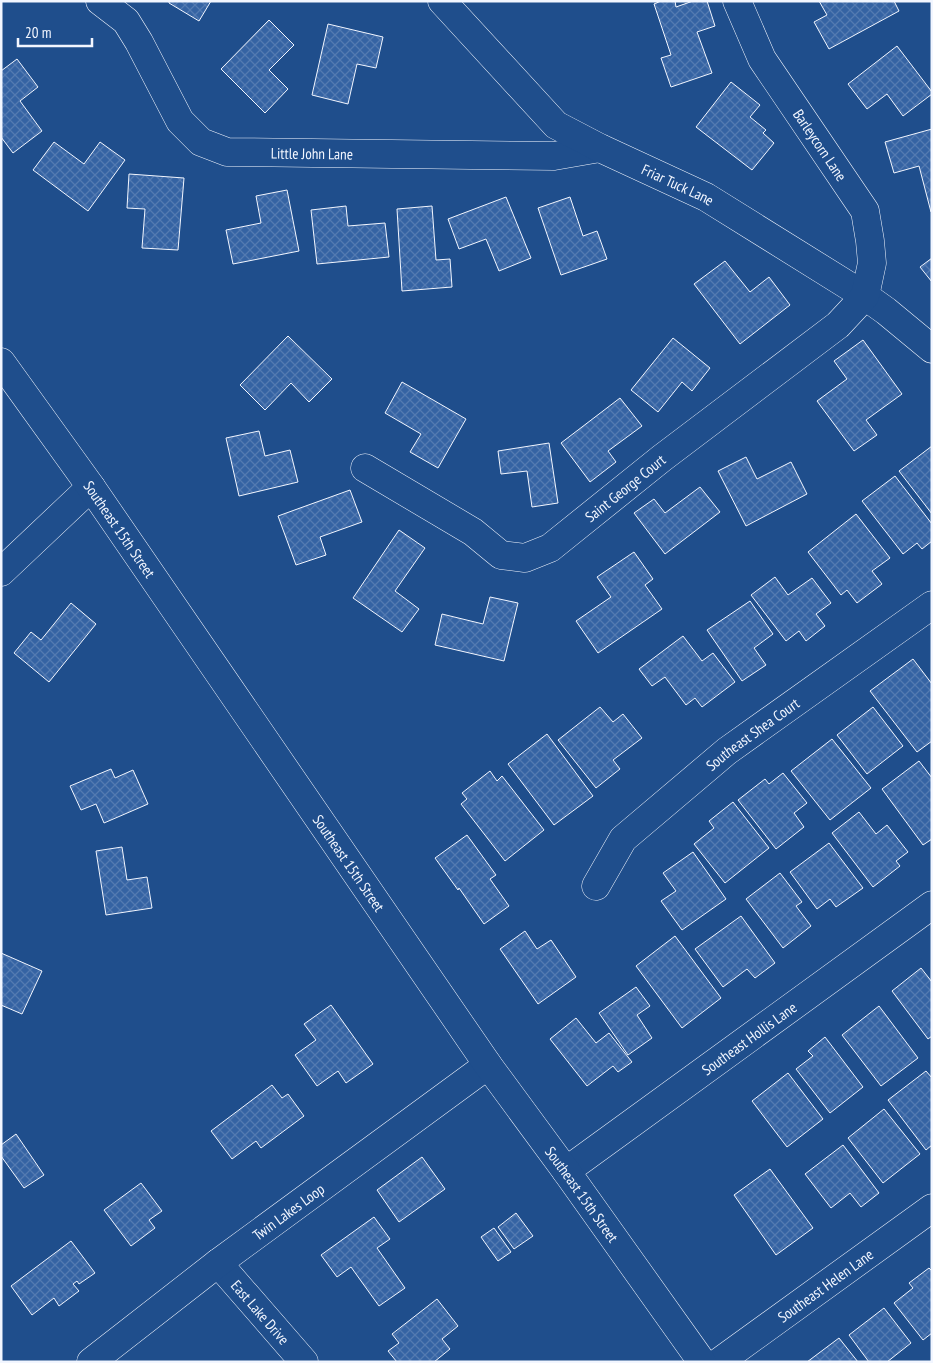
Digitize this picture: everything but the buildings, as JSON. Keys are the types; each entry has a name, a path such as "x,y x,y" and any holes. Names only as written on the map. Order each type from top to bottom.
{"street":[{"name":"Little John Lane","path":"100,1 126,21 180,121 201,142 228,152 554,156 600,148"},
{"name":"Friar Tuck Lane","path":"442,1 556,125 600,148 706,197 865,296 932,348"},
{"name":"Barleycorn Lane","path":"737,1 762,59 865,211 872,263 865,296"},
{"name":"Saint George Court","path":"365,468 473,532 501,555 525,558 550,548 662,458 838,325 865,296"},
{"name":"Southeast 15th Street","path":"1,362 91,486 488,1065 702,1362"},
{"path":"1,572 91,486"},
{"name":"Southeast Shea Court","path":"596,886 623,839 727,751 931,605"},
{"name":"Southeast Hollis Lane","path":"566,1171 932,905"},
{"name":"Twin Lakes Loop","path":"91,1362 218,1263 488,1065"},
{"name":"Southeast Helen Lane","path":"720,1362 932,1208"},
{"name":"East Lake Drive","path":"218,1263 304,1362"}]}
